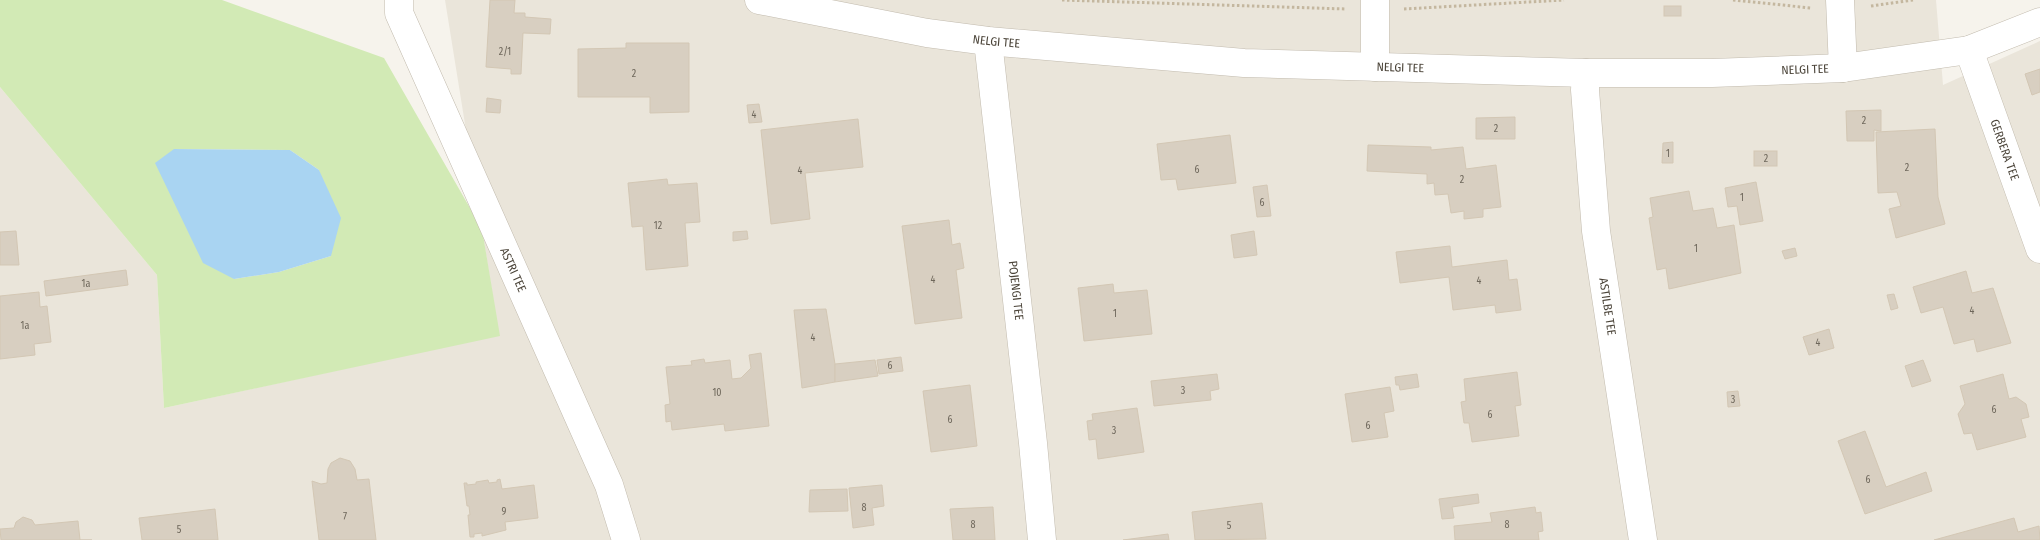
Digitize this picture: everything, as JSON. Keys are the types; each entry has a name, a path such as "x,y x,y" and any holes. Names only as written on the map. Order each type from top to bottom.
{"street":[{"name":"ASTRI TEE","path":"399,0 399,14 609,485 626,540"},
{"name":"NELGI TEE","path":"759,0 918,31 988,41 1244,63 1586,73 1712,74 1843,68 1969,50 2040,22"},
{"path":"1840,0 1843,68"},
{"path":"1374,68 1375,5"},
{"name":"POJENGI TEE","path":"988,41 1032,433 1042,540"},
{"name":"GERBERA TEE","path":"1969,50 2040,249"},
{"name":"ASTILBE TEE","path":"1586,73 1585,90 1596,231 1643,540"}],"path":[{"path":"1062,0 1375,5 1564,0"}],"shaded area":[{"path":"445,0 1936,0 1943,85 2040,41 2040,540 0,540 0,87 157,275 164,408 499,335"}],"green space":[{"path":"0,0 222,0 384,58 482,229 500,336 164,408 157,275 0,87","holes":["174,149 290,150 319,170 331,256 279,272 234,279"]}],"water":[{"path":"174,149 290,150 319,170 341,218 331,256 279,272 234,279 203,263 155,163"}],"building":[{"path":"490,0 515,0 514,13 525,13 525,17 551,19 550,34 523,33 521,74 511,74 511,69 486,67"},
{"path":"1664,6 1681,6 1681,16 1664,16"},
{"path":"626,43 689,43 689,112 650,113 650,97 578,97 578,49 626,48"},
{"path":"2040,69 2040,92 2032,95 2025,74"},
{"path":"487,98 501,100 500,113 486,112"},
{"path":"759,104 762,122 749,123 747,105"},
{"path":"1881,110 1881,131 1874,130 1874,141 1847,141 1846,111"},
{"path":"1515,117 1515,139 1476,139 1476,118"},
{"path":"858,119 863,167 805,173 810,219 771,224 761,130"},
{"path":"1935,129 1938,197 1945,224 1896,238 1889,209 1901,206 1897,192 1878,193 1876,132"},
{"path":"1230,135 1236,183 1178,190 1176,179 1161,180 1157,144"},
{"path":"1673,142 1673,163 1662,163 1663,143"},
{"path":"1368,145 1431,147 1431,150 1463,147 1466,169 1496,165 1501,207 1483,209 1483,217 1464,219 1464,211 1451,213 1448,194 1435,195 1434,183 1427,184 1427,174 1367,171"},
{"path":"1754,151 1777,151 1777,166 1754,166"},
{"path":"667,179 668,185 697,183 700,222 685,223 688,266 646,270 643,226 632,227 628,183"},
{"path":"1756,182 1763,221 1740,225 1737,206 1728,207 1725,188"},
{"path":"1267,185 1271,216 1257,217 1253,187"},
{"path":"1689,191 1693,211 1713,208 1717,228 1734,225 1741,273 1669,289 1666,268 1657,270 1649,218 1653,217 1650,198"},
{"path":"949,220 952,245 960,243 964,268 956,270 962,318 915,324 902,226"},
{"path":"16,231 19,265 0,265 0,232"},
{"path":"747,231 748,239 733,241 733,232"},
{"path":"1254,231 1257,255 1234,258 1231,235"},
{"path":"1450,246 1452,267 1507,260 1509,280 1517,279 1521,310 1496,313 1495,305 1453,310 1449,277 1400,283 1396,252"},
{"path":"1795,248 1797,256 1785,259 1782,251"},
{"path":"126,270 128,285 46,296 44,281"},
{"path":"1966,271 1972,293 1993,288 2011,343 1977,352 1974,339 1954,344 1943,307 1921,313 1913,287"},
{"path":"1113,284 1114,293 1147,290 1152,334 1084,341 1078,288"},
{"path":"39,292 40,307 47,306 51,342 34,344 35,355 0,359 0,296"},
{"path":"1894,294 1898,308 1891,310 1887,295"},
{"path":"826,309 835,364 835,382 802,388 794,310"},
{"path":"1829,329 1834,348 1809,355 1803,337"},
{"path":"761,353 769,426 725,431 724,424 672,430 671,421 666,422 665,405 670,404 666,367 692,365 691,361 704,359 705,363 730,360 732,379 741,378 751,368 749,355"},
{"path":"901,357 903,371 879,374 877,360"},
{"path":"875,360 878,376 835,382 835,364"},
{"path":"1923,360 1931,381 1912,387 1905,366"},
{"path":"1517,372 1521,405 1515,406 1519,436 1472,442 1469,423 1464,423 1461,402 1466,401 1464,379"},
{"path":"1217,374 1219,389 1210,391 1211,400 1154,406 1151,381"},
{"path":"1417,374 1419,387 1400,390 1399,385 1396,385 1395,377"},
{"path":"2003,374 2009,399 2016,397 2026,404 2029,417 2021,419 2026,437 1977,450 1972,433 1964,434 1958,414 1965,404 1960,386"},
{"path":"970,385 977,446 931,452 923,391"},
{"path":"1390,387 1394,411 1384,413 1388,437 1352,442 1345,394"},
{"path":"1738,391 1740,406 1728,407 1727,392"},
{"path":"1137,408 1144,452 1098,459 1096,439 1089,440 1087,421 1093,420 1092,414"},
{"path":"1865,431 1886,487 1926,472 1932,491 1865,514 1838,441"},
{"path":"340,458 350,461 355,469 357,480 369,479 376,540 319,540 312,481 321,484 327,483 328,469 331,463"},
{"path":"500,479 502,489 534,485 538,518 505,522 506,530 482,536 482,533 474,534 474,537 470,537 469,506 467,506 464,483 467,483 467,485 476,484 476,482 488,480 489,483 497,482"},
{"path":"882,485 884,506 872,508 874,525 853,528 849,488"},
{"path":"847,489 848,511 809,512 810,490"},
{"path":"1478,494 1479,503 1452,507 1454,518 1442,519 1439,499"},
{"path":"1262,503 1266,539 1195,540 1192,512"},
{"path":"993,507 995,540 953,540 950,509"},
{"path":"1535,507 1536,513 1541,512 1543,531 1538,532 1539,540 1455,540 1454,526 1492,522 1490,513"},
{"path":"215,509 218,540 142,540 139,518"},
{"path":"23,517 32,520 35,525 78,521 80,540 1,540 0,529 14,528 16,522"},
{"path":"2014,518 2018,532 2039,526 2040,540 1934,540"},
{"path":"1168,534 1169,540 1123,540"}]}
